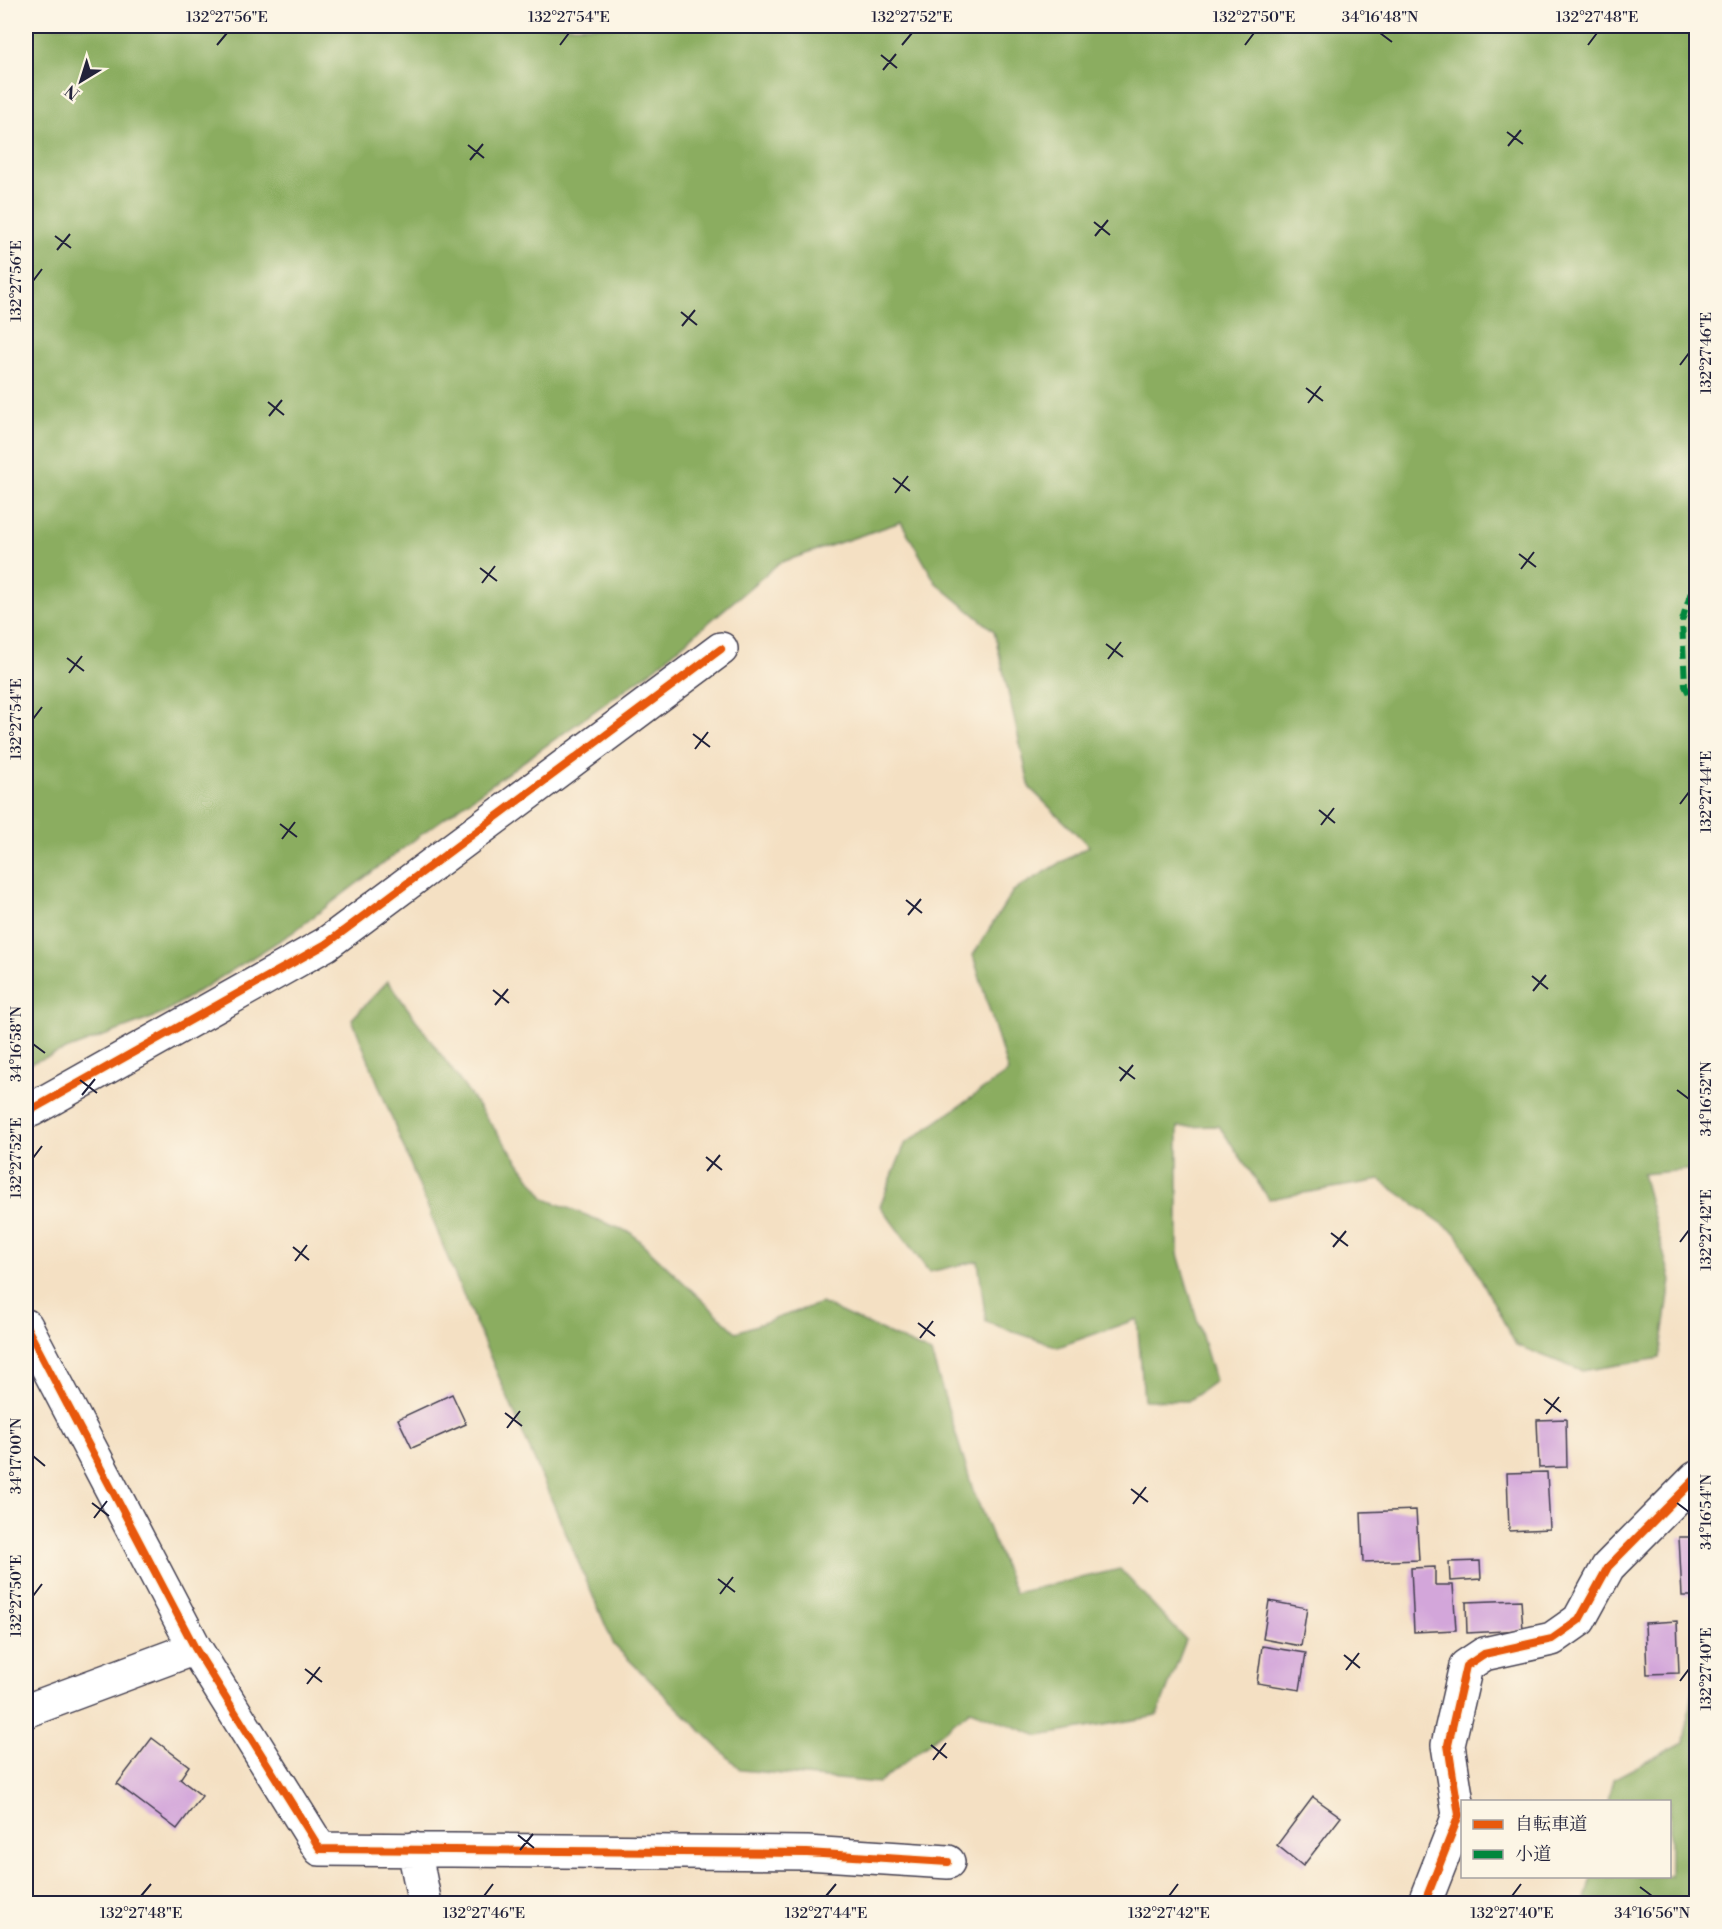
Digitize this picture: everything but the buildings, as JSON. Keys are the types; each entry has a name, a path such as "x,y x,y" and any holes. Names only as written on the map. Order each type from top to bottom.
{"street":[{"path":"26,1109 31,1110 326,944 721,649"},
{"path":"26,1326 195,1648 320,1849 807,1853 948,1862"},
{"path":"1424,1904 1459,1815 1448,1745 1466,1666 1484,1654 1552,1639 1579,1620 1608,1567 1696,1478"},
{"path":"26,1711 195,1648"},
{"path":"414,1849 425,1904"}],"green space":[{"path":"26,26 1696,26 1696,1169 1642,1174 1671,1280 1660,1358 1582,1371 1516,1345 1457,1234 1380,1180 1269,1199 1219,1126 1178,1127 1178,1254 1215,1381 1188,1401 1144,1400 1137,1319 1058,1347 986,1322 978,1261 929,1272 880,1206 905,1144 1008,1072 973,955 1013,891 1089,846 1030,788 994,631 936,583 901,522 779,563 655,668 422,834 292,933 160,1015 26,1065"},
{"path":"388,981 545,1199 631,1233 736,1332 821,1303 931,1353 973,1490 1015,1593 1120,1569 1186,1640 1157,1716 1039,1736 970,1710 879,1783 741,1770 614,1645 454,1273 352,1019"},
{"path":"1696,1666 1696,1903 1584,1903 1591,1878 1671,1878 1671,1800 1608,1800 1613,1779 1684,1742"}],"marked path":[{"path":"1696,576 1682,621 1685,686 1696,707"}],"cycle path":[{"path":"26,1109 31,1110 326,944 721,649"},
{"path":"26,1326 195,1648 320,1849 807,1853 948,1862"},
{"path":"1424,1904 1459,1815 1448,1745 1466,1666 1484,1654 1552,1639 1579,1620 1608,1567 1696,1478"}]}
